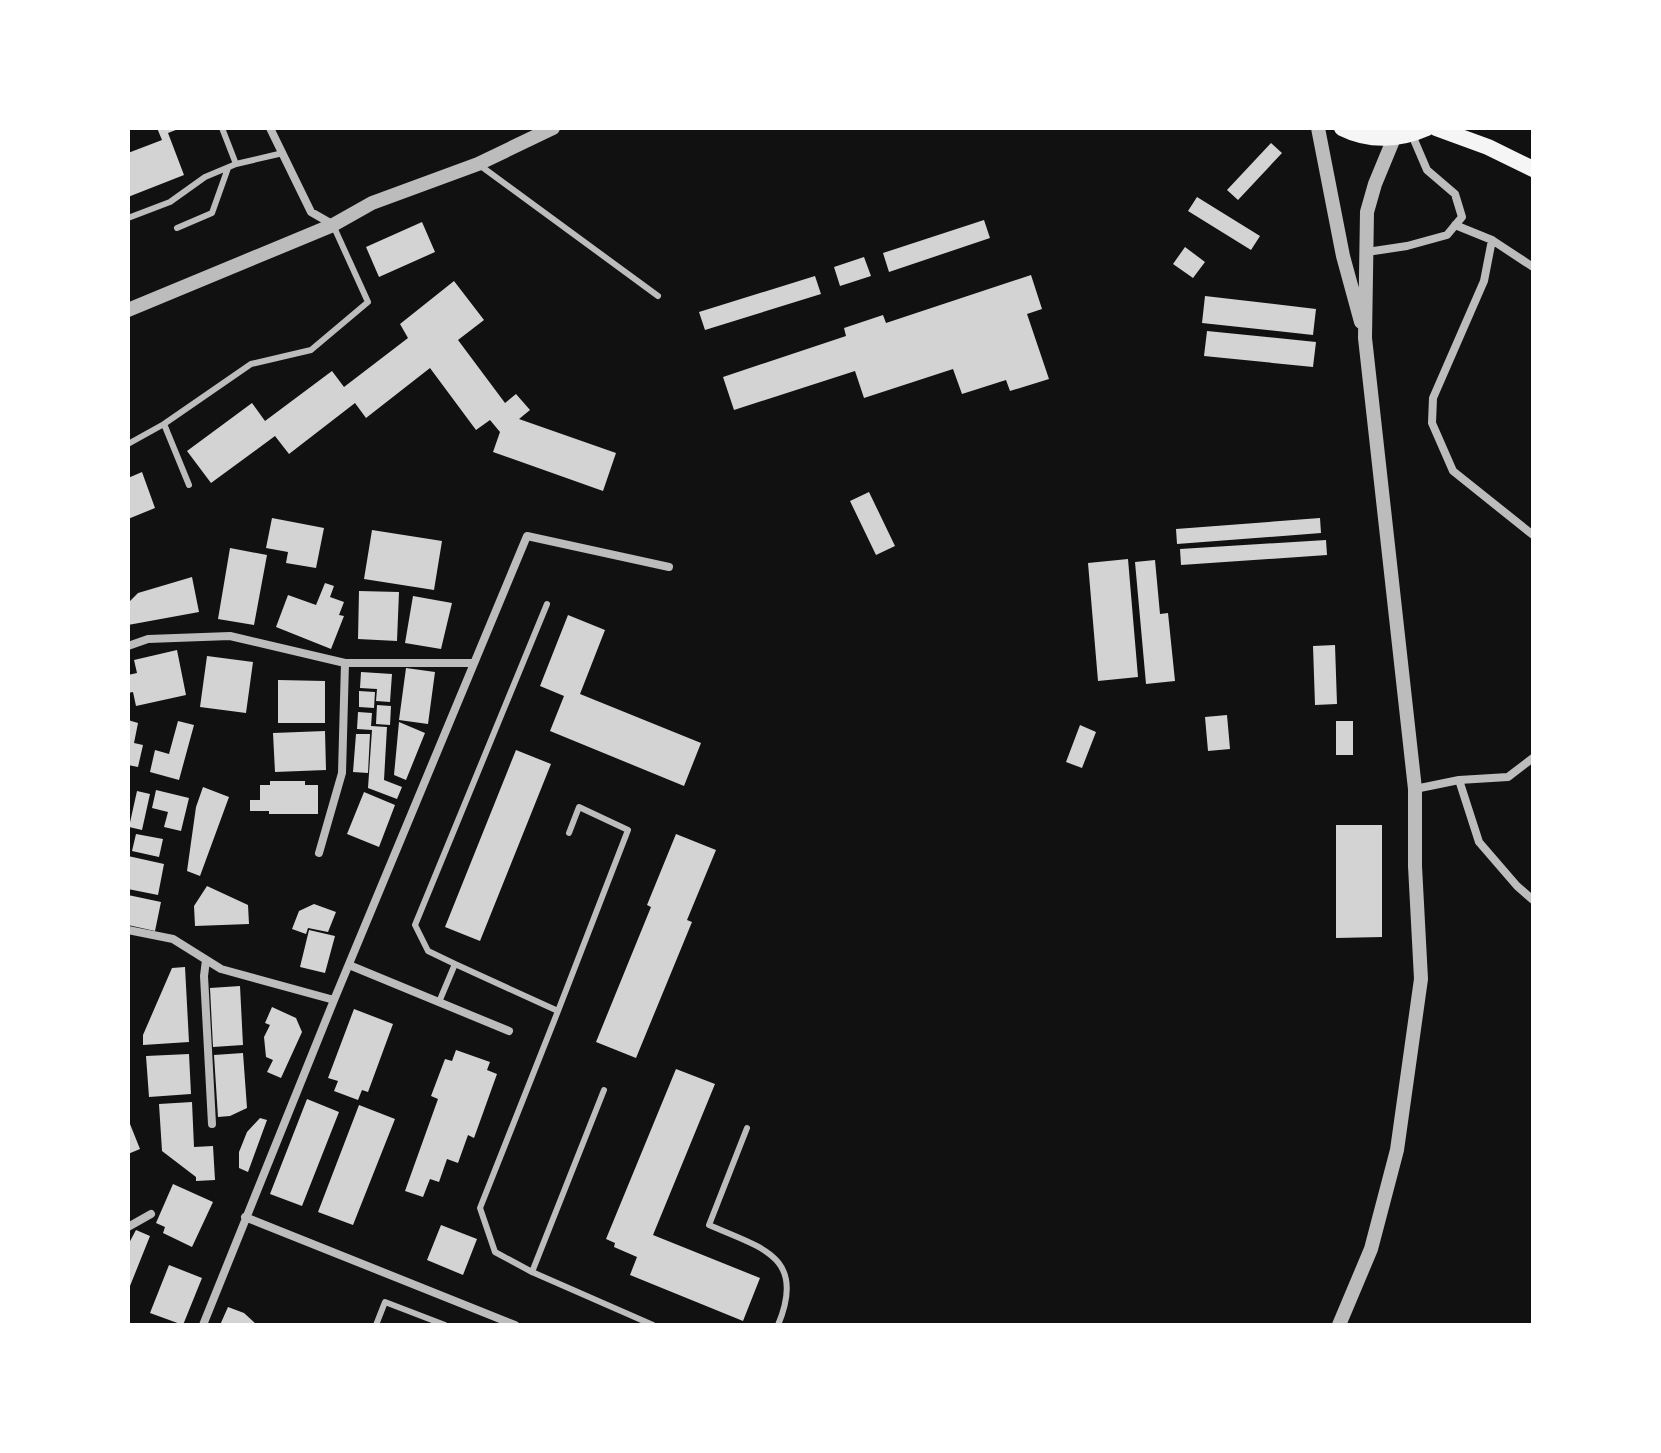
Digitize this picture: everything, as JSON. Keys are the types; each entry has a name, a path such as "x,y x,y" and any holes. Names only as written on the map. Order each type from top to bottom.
{"main road":[{"path":"1342,128 1371,137 1394,138 1420,131"},
{"path":"1436,128 1488,147 1533,169"}],"street":[{"path":"270,128 311,212 333,225"},
{"path":"128,310 333,225 372,203 478,164 553,128"},
{"path":"1318,128 1343,256 1365,338"},
{"path":"1367,252 1407,246 1447,235 1462,217 1455,194 1427,170 1420,131"},
{"path":"1339,1325 1371,1249 1397,1150 1421,979 1415,866 1415,789 1365,338 1367,212 1394,138"},
{"path":"1455,225 1492,240 1533,267"},
{"path":"1492,240 1484,281 1433,398 1432,423 1453,471 1533,535"},
{"path":"203,1325 527,536 669,567"},
{"path":"128,646 148,639 230,636 345,663 473,663"},
{"path":"319,853 342,773 345,663"},
{"path":"1415,789 1459,780 1508,777 1533,758"},
{"path":"1459,780 1479,842 1533,900"},
{"path":"128,930 173,939 221,969 334,1000"},
{"path":"206,960 204,976 212,1124"},
{"path":"349,965 509,1031"},
{"path":"128,1227 151,1214"},
{"path":"245,1217 515,1325"}],"lane":[{"path":"222,128 236,164"},
{"path":"128,218 170,202 205,177 236,164 283,153"},
{"path":"478,164 658,296"},
{"path":"177,228 212,213 228,168"},
{"path":"128,444 164,424 251,364 311,350 368,302 333,225"},
{"path":"164,424 189,485"},
{"path":"547,604 415,925 428,951 558,1011"},
{"path":"569,833 579,807 628,830 480,1208 495,1252 532,1272 653,1325"},
{"path":"439,1002 455,964"},
{"path":"532,1272 604,1090"},
{"path":"747,1128 709,1225 771,1253 784,1269 787,1303 778,1325"},
{"path":"376,1325 385,1302 429,1322 445,1325"}],"building":[{"path":"157,128 181,128 168,133 184,175 128,197 128,153 162,140"},
{"path":"1271,143 1282,153 1238,200 1227,190"},
{"path":"1197,197 1260,236 1251,250 1188,211"},
{"path":"984,220 990,238 889,272 883,253"},
{"path":"422,222 435,252 379,277 366,247"},
{"path":"1185,247 1205,262 1193,278 1173,264"},
{"path":"864,257 871,276 840,286 834,267"},
{"path":"1031,275 1042,309 1027,314 1049,379 1010,391 1006,380 962,394 953,369 864,398 855,371 734,410 723,377 846,336 844,328 883,315 886,323"},
{"path":"815,276 821,294 705,330 699,312"},
{"path":"454,281 484,320 458,340 505,403 516,394 530,410 519,419 616,453 603,491 493,452 500,432 490,420 476,430 430,368 366,418 355,403 289,454 275,436 211,483 187,451 252,403 265,421 332,371 344,387 408,338 400,324"},
{"path":"1205,296 1316,309 1313,335 1202,323"},
{"path":"1207,331 1316,342 1313,367 1204,356"},
{"path":"142,472 155,508 128,519 128,478"},
{"path":"869,492 895,546 876,555 850,501"},
{"path":"272,518 324,528 316,568 286,563 288,552 266,548"},
{"path":"1320,518 1321,533 1177,544 1176,529"},
{"path":"372,530 442,541 434,590 364,579"},
{"path":"1326,540 1327,555 1181,565 1180,549"},
{"path":"230,548 267,555 254,625 218,619"},
{"path":"1128,559 1138,677 1098,681 1088,563"},
{"path":"1155,560 1160,614 1168,613 1175,681 1146,684 1135,562"},
{"path":"192,577 199,612 128,625 128,603 138,593"},
{"path":"325,583 334,586 330,597 344,602 339,615 344,616 331,649 276,627 288,595 316,605"},
{"path":"359,591 399,592 397,641 358,639"},
{"path":"413,596 452,603 441,649 405,643"},
{"path":"568,615 605,630 580,694 701,743 684,786 550,731 564,696 540,686"},
{"path":"1335,645 1337,704 1315,705 1313,646"},
{"path":"177,650 186,695 136,706 133,692 128,693 128,675 137,673 134,660"},
{"path":"207,656 253,662 246,713 200,707"},
{"path":"406,668 435,672 428,724 399,720"},
{"path":"361,672 392,674 390,702 376,701 377,689 360,688"},
{"path":"278,680 325,681 325,723 278,723"},
{"path":"359,691 375,692 374,708 359,707"},
{"path":"377,705 391,706 390,725 376,724"},
{"path":"358,712 372,713 371,726 387,727 384,780 402,787 397,799 368,788 372,730 357,729"},
{"path":"1227,715 1230,749 1208,751 1205,717"},
{"path":"128,720 138,723 134,743 143,745 138,767 128,765"},
{"path":"178,721 194,725 179,780 150,772 155,750 169,754"},
{"path":"1336,721 1353,721 1353,755 1336,755"},
{"path":"399,722 425,733 406,780 394,775"},
{"path":"1080,725 1096,732 1082,768 1066,762"},
{"path":"325,731 326,770 275,772 273,733"},
{"path":"356,734 370,734 368,773 353,772"},
{"path":"516,750 551,764 480,941 445,927"},
{"path":"270,781 305,781 305,785 318,785 318,814 250,811 250,800 260,800 260,785 270,785"},
{"path":"203,787 229,797 200,876 187,871 196,807"},
{"path":"156,790 189,798 181,831 164,827 168,812 152,808"},
{"path":"137,791 150,794 142,830 129,827"},
{"path":"364,792 395,805 379,847 347,834"},
{"path":"1336,825 1382,825 1382,937 1336,938"},
{"path":"136,834 163,839 159,857 132,851"},
{"path":"676,834 716,850 687,920 692,922 636,1058 596,1042 651,907 647,905"},
{"path":"128,856 164,864 158,895 128,889"},
{"path":"207,886 248,905 249,924 195,926 194,906"},
{"path":"128,895 161,902 155,931 128,925"},
{"path":"314,904 336,912 328,932 308,928 306,934 292,929 299,911"},
{"path":"309,930 335,936 325,973 300,967"},
{"path":"185,967 189,1042 143,1045 143,1035 172,968"},
{"path":"240,986 243,1045 213,1047 210,988"},
{"path":"272,1007 296,1018 302,1032 281,1078 267,1072 273,1060 266,1057 264,1037 270,1025 265,1023"},
{"path":"354,1009 393,1024 368,1092 362,1090 358,1100 334,1091 338,1081 328,1078"},
{"path":"456,1050 490,1062 487,1070 497,1074 474,1138 468,1135 458,1163 447,1159 439,1182 430,1179 423,1197 405,1191 438,1099 431,1096 445,1059 452,1061"},
{"path":"243,1053 247,1108 230,1116 218,1117 214,1055"},
{"path":"189,1054 191,1094 149,1097 146,1056"},
{"path":"676,1069 715,1084 653,1235 760,1278 743,1321 630,1275 637,1257 614,1247 615,1243 606,1239"},
{"path":"307,1099 339,1112 302,1206 270,1194"},
{"path":"192,1102 194,1147 213,1146 215,1180 196,1181 196,1177 162,1151 159,1104"},
{"path":"359,1105 395,1119 353,1225 318,1212"},
{"path":"260,1118 267,1120 248,1172 239,1168 239,1152 247,1132"},
{"path":"128,1119 140,1149 128,1154"},
{"path":"173,1184 213,1202 192,1247 163,1233 165,1227 156,1223"},
{"path":"441,1225 477,1239 463,1275 427,1260"},
{"path":"136,1230 150,1236 128,1291 128,1245"},
{"path":"169,1265 202,1278 183,1325 150,1313"},
{"path":"228,1307 244,1313 257,1325 220,1325"}]}
